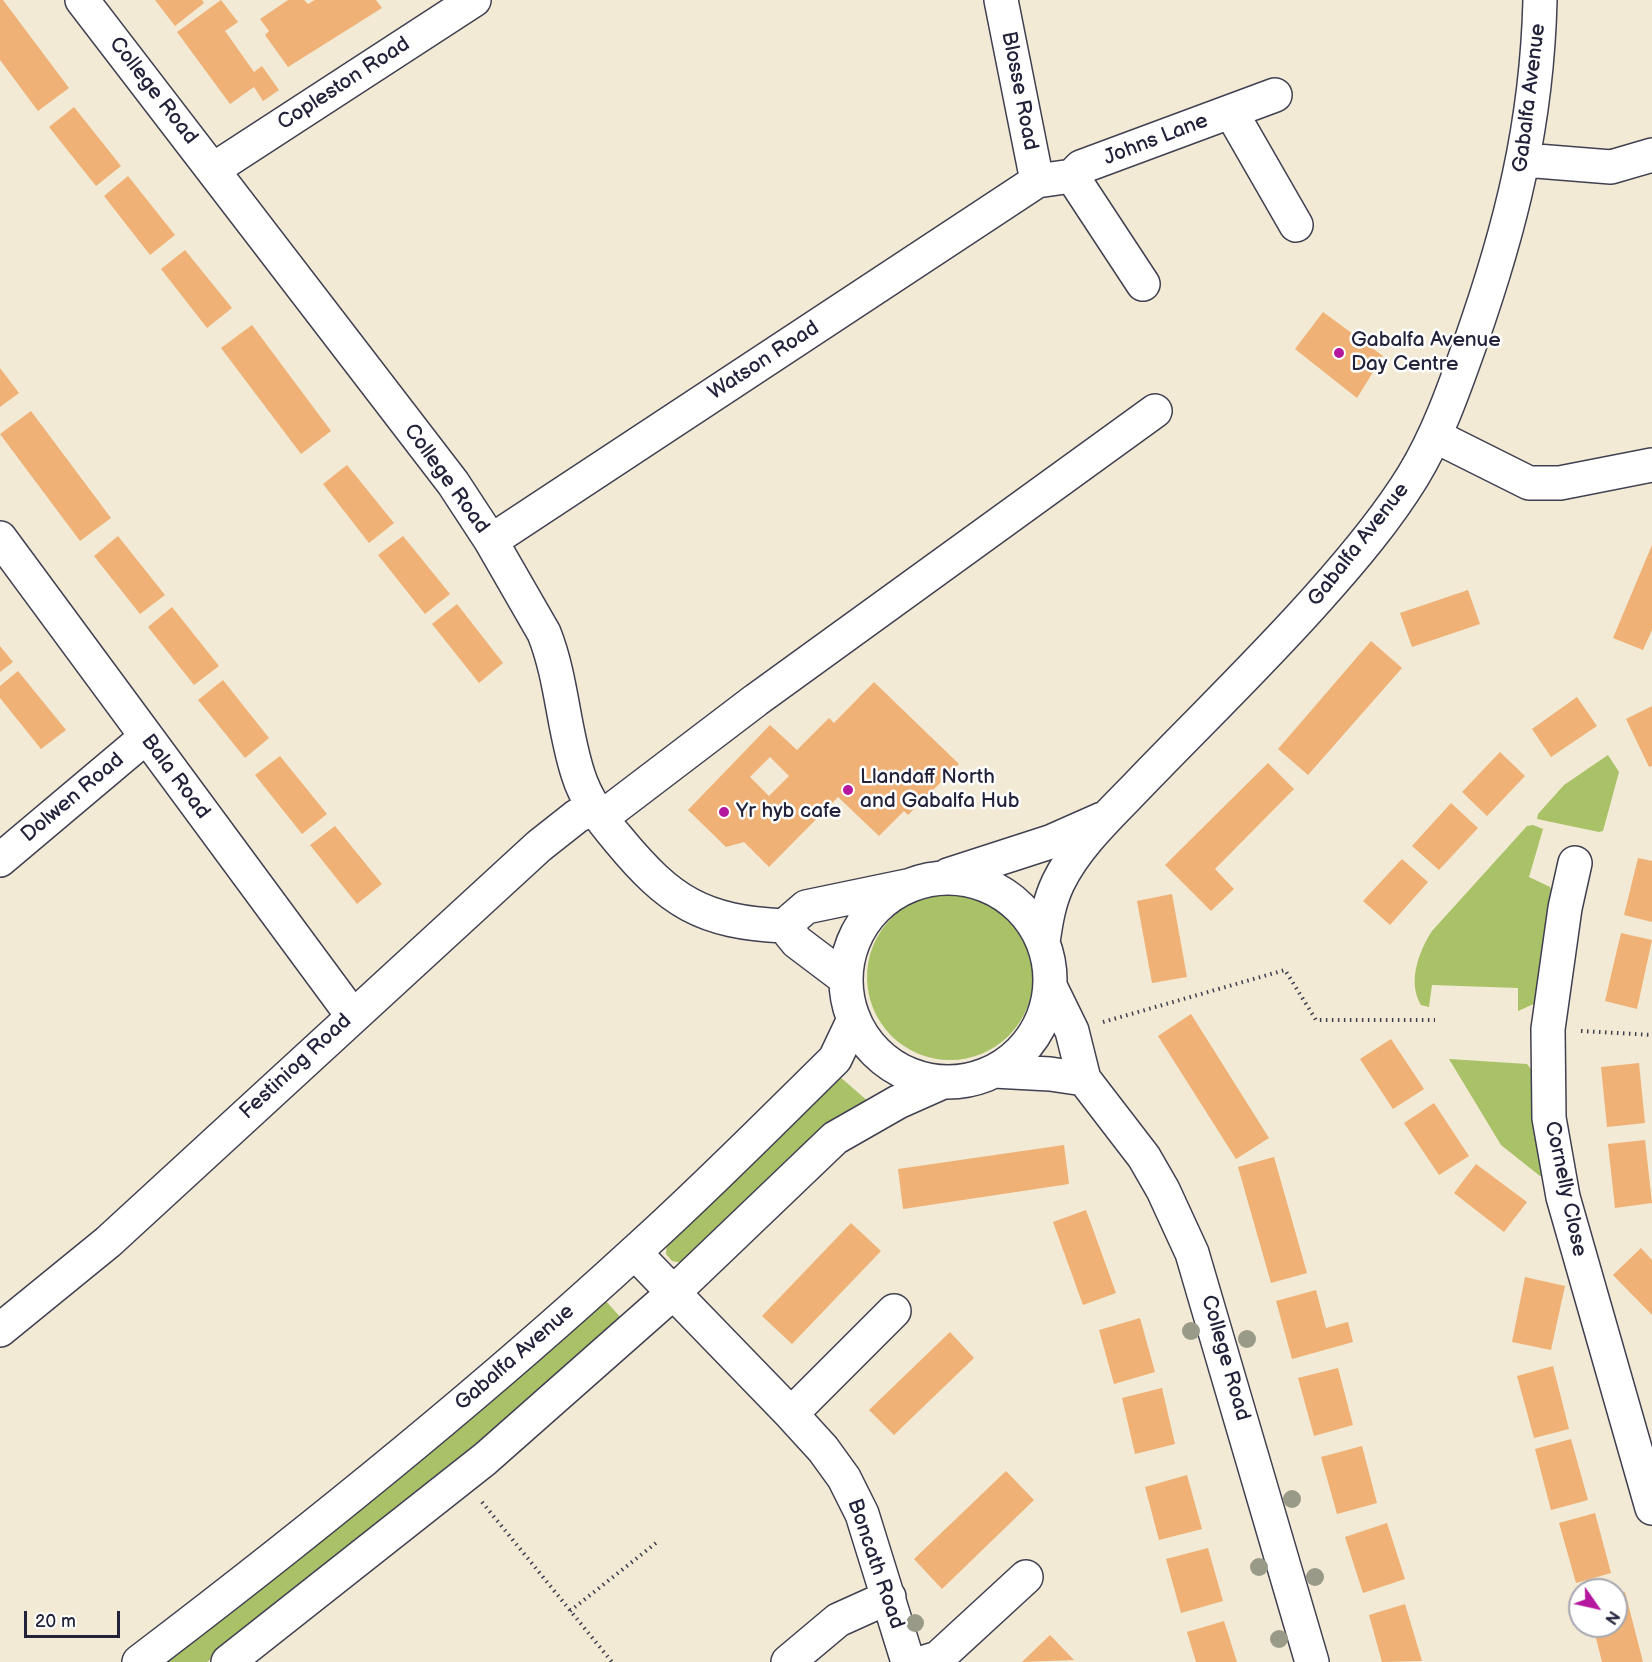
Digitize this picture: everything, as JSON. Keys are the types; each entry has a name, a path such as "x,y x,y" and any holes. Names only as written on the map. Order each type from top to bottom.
{"street":[{"name":"College Road","path":"82,0 453,483 491,541 544,633 552,652 572,754 586,796 597,813 649,874 686,904 730,921 784,926"},
{"name":"Copleston Road","path":"214,169 474,0"},
{"name":"Blosse Road","path":"1001,0 1037,181"},
{"name":"Gabalfa Avenue","path":"1043,942 1048,907 1069,864 1110,816 1318,598 1374,532 1413,477 1435,436 1490,287 1512,213 1524,160 1539,50 1540,0"},
{"name":"Johns Lane","path":"1037,181 1072,176 1081,167 1275,94"},
{"path":"1231,112 1296,225"},
{"path":"1524,160 1611,167 1652,155"},
{"path":"1072,176 1143,284"},
{"name":"Watson Road","path":"491,541 1037,181"},
{"name":"Festiniog Road","path":"0,1330 108,1242 352,1015 539,846 578,816 597,813 1155,411"},
{"path":"1435,436 1529,483 1560,483 1652,465"},
{"name":"Bala Road","path":"0,538 352,1015"},
{"name":"Dolwen Road","path":"0,860 146,737"},
{"name":"Gabalfa Avenue","path":"940,878 1050,842 1110,816"},
{"name":"Cornelly Close","path":"1575,863 1565,908 1548,1029 1549,1118 1563,1197 1652,1508"},
{"path":"846,979 797,942 784,926 806,908 940,878 974,880 1006,895 1030,918 1043,942 1050,968 1050,986 1044,1017 1023,1050 994,1071 969,1080 943,1082 914,1076 889,1063 868,1043 854,1018 846,979 850,950 863,924 882,902 907,886"},
{"name":"College Road","path":"1050,986 1072,1031 1084,1079 1144,1157 1163,1190 1192,1253 1312,1662"},
{"name":"Gabalfa Avenue","path":"139,1662 262,1568 417,1443 635,1253 835,1059 854,1018"},
{"path":"994,1071 1050,1074 1084,1079"},
{"path":"228,1662 462,1479 673,1293 835,1138 898,1102 943,1082"},
{"name":"Boncath Road","path":"635,1253 791,1414 823,1449 844,1478 862,1514 908,1662"},
{"path":"791,1414 894,1311"},
{"path":"925,1662 938,1658 1026,1577"},
{"path":"788,1662 838,1620 889,1597"}],"path":[{"path":"1072,1031 1285,970 1316,1020 1436,1020"},
{"path":"1548,1029 1652,1035"},
{"path":"462,1479 612,1662"},
{"path":"570,1611 656,1543"}],"green space":[{"path":"1608,755 1619,772 1603,831 1537,819 1538,814 1564,785"},
{"path":"1533,825 1543,829 1529,877 1550,887 1556,900 1536,1003 1518,1011 1518,988 1432,985 1429,1007 1421,1005 1415,987 1416,967 1432,931 1527,826"},
{"path":"950,894 966,895 982,900 1009,918 1027,945 1032,961 1032,993 1027,1009 1009,1036 982,1054 966,1059 950,1060 934,1059 918,1054 891,1036 873,1009 868,993 867,977 868,961 873,945 891,918 918,900 934,895"},
{"path":"1449,1059 1527,1064 1533,1072 1548,1176 1540,1176 1501,1145"},
{"path":"839,1076 870,1103 683,1263 672,1261 666,1254 667,1242"},
{"path":"604,1299 623,1320 416,1498 207,1662 164,1662"}],"building":[{"path":"0,0 3,0 69,88 38,111 0,60"},
{"path":"155,0 202,0 204,3 175,26"},
{"path":"221,0 238,22 225,31 254,72 262,66 279,90 263,101 254,87 230,104 177,32"},
{"path":"288,0 304,0 308,4 315,0 376,0 382,8 288,67 265,35 269,31 260,19"},
{"path":"74,107 121,166 96,186 49,127"},
{"path":"128,176 175,235 150,255 104,196"},
{"path":"185,250 232,308 207,328 161,269"},
{"name":"Gabalfa Avenue Day Centre","path":"1323,312 1383,356 1357,398 1295,349"},
{"path":"252,325 331,431 301,454 221,348"},
{"path":"0,368 19,393 0,407"},
{"path":"31,411 111,518 80,541 0,434"},
{"path":"347,465 394,523 369,543 323,484"},
{"path":"118,536 165,595 140,614 94,556"},
{"path":"403,536 450,594 425,614 378,555"},
{"path":"1652,545 1652,630 1643,650 1613,638"},
{"path":"1468,590 1480,624 1412,647 1400,613"},
{"path":"457,604 503,663 479,683 432,624"},
{"path":"172,607 219,666 194,685 148,627"},
{"path":"1371,641 1402,668 1308,775 1278,749"},
{"path":"0,646 13,662 0,672"},
{"path":"18,671 66,730 41,749 0,698 0,686"},
{"path":"223,680 269,738 245,758 198,700"},
{"path":"874,682 959,764 908,815 904,811 879,836 838,797 769,867 744,842 726,847 688,810 770,725 797,750 829,718 834,723","holes":["770,757 789,776 769,796 750,777"]},
{"path":"1577,697 1597,726 1551,757 1532,729"},
{"path":"1652,706 1652,766 1649,767 1626,719"},
{"path":"1500,752 1525,776 1487,816 1462,792"},
{"path":"280,756 327,814 302,834 255,775"},
{"path":"1268,763 1294,789 1215,869 1234,889 1211,911 1165,865"},
{"path":"1451,803 1478,828 1439,870 1412,846"},
{"path":"335,826 382,884 357,904 310,845"},
{"path":"1638,858 1652,861 1652,922 1624,915"},
{"path":"1402,859 1428,882 1390,925 1363,901"},
{"path":"1172,894 1187,977 1152,983 1137,901"},
{"path":"1621,933 1652,940 1637,1009 1605,1001"},
{"path":"1191,1014 1269,1138 1236,1159 1158,1036"},
{"path":"1391,1039 1424,1089 1393,1109 1360,1059"},
{"path":"1639,1063 1645,1123 1607,1127 1601,1067"},
{"path":"1434,1103 1469,1156 1439,1175 1404,1123"},
{"path":"1645,1140 1652,1203 1615,1208 1608,1144"},
{"path":"1064,1145 1069,1184 903,1209 898,1169"},
{"path":"1274,1157 1307,1273 1271,1283 1238,1167"},
{"path":"1476,1164 1527,1202 1504,1232 1454,1193"},
{"path":"1086,1210 1116,1293 1083,1305 1053,1222"},
{"path":"851,1223 881,1251 792,1344 762,1316"},
{"path":"1641,1248 1652,1260 1652,1315 1613,1275"},
{"path":"1525,1277 1565,1286 1551,1350 1512,1342"},
{"path":"1316,1290 1326,1328 1348,1322 1353,1342 1292,1359 1276,1301"},
{"path":"1140,1318 1155,1372 1114,1384 1099,1330"},
{"path":"950,1332 974,1358 894,1435 869,1410"},
{"path":"1553,1366 1569,1429 1534,1438 1517,1376"},
{"path":"1338,1368 1353,1425 1314,1436 1298,1378"},
{"path":"1162,1388 1175,1444 1135,1454 1122,1398"},
{"path":"1571,1439 1588,1500 1551,1510 1535,1449"},
{"path":"1362,1446 1377,1503 1337,1514 1321,1457"},
{"path":"1006,1471 1034,1500 942,1589 914,1559"},
{"path":"1187,1475 1202,1529 1159,1540 1145,1487"},
{"path":"1595,1513 1611,1573 1594,1578 1575,1578 1559,1523"},
{"path":"1387,1523 1405,1579 1363,1593 1345,1537"},
{"path":"1208,1548 1223,1601 1181,1613 1166,1559"},
{"path":"1405,1604 1422,1661 1382,1662 1369,1615"},
{"path":"1628,1604 1643,1662 1602,1662 1596,1638 1628,1638"},
{"path":"1224,1621 1237,1662 1196,1662 1187,1632"},
{"path":"1050,1635 1074,1660 1022,1662"}],"place":[{"name":"Gabalfa Avenue Day Centre","path":"1339,353"},
{"name":"Llandaff North and Gabalfa Hub","path":"848,790"},
{"name":"Yr hyb cafe","path":"724,812"}]}
